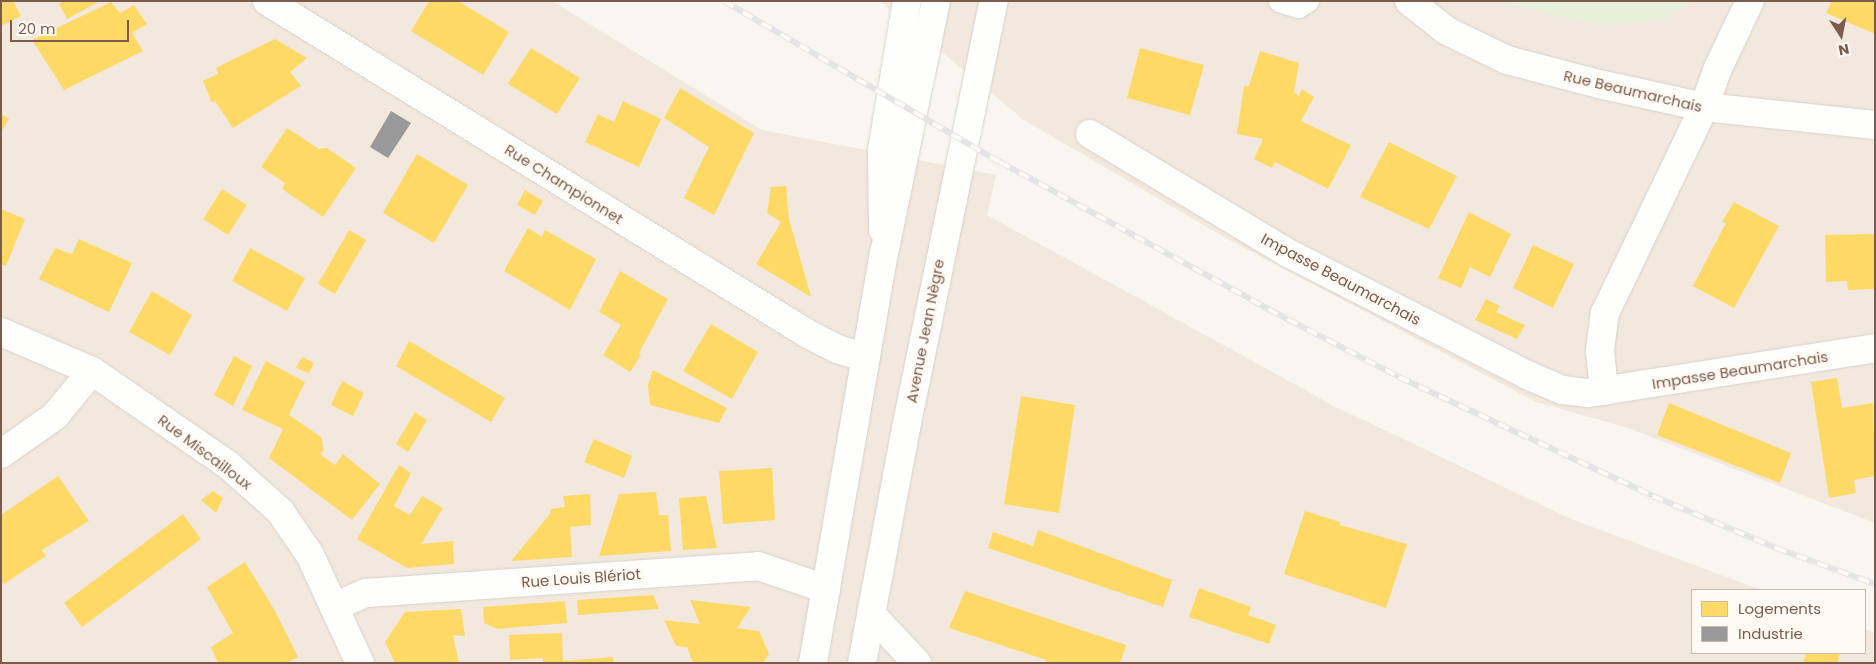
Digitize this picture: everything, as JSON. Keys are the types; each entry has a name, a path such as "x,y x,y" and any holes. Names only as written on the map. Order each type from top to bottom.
{"street":[{"name":"Rue Championnet","path":"267,1 808,334 837,348 866,358"},
{"path":"884,254 882,150 907,1"},
{"path":"813,663 884,254 936,1"},
{"name":"Avenue Jean Nègre","path":"862,663 906,428 994,1"},
{"name":"Rue Beaumarchais","path":"1409,1 1448,31 1507,60 1599,84 1704,107 1875,125"},
{"path":"1604,391 1600,351 1605,313 1704,107 1718,68 1750,1"},
{"name":"Impasse Beaumarchais","path":"1090,134 1288,253 1527,376 1563,390 1589,393 1604,391 1875,348"},
{"name":"Rue Miscailloux","path":"1,332 92,371 227,464 280,511 310,555 360,663"},
{"path":"1,454 55,416 92,371"},
{"name":"Rue Louis Blériot","path":"334,607 366,593 758,566 826,589"},
{"path":"872,614 917,663"}],"lane":[{"path":"1279,1 1298,6 1308,1"}],"shaded area":[{"path":"1,1 552,1 762,130 996,175 987,215 1334,406 1571,519 1758,589 1691,589 1691,654 1866,654 1866,629 1875,633 1875,663 1,663"},
{"path":"880,1 1875,1 1875,523 1628,428 1536,402 1224,237 1024,120"}],"green space":[{"path":"1497,1 1692,1 1667,18 1640,23 1599,25"}],"building: Logements":[{"path":"1,1 13,1 21,16 1,26"},
{"path":"64,1 100,1 67,19 59,4"},
{"path":"429,1 458,1 509,32 483,75 411,31"},
{"path":"1832,1 1875,1 1875,34 1826,13"},
{"path":"111,2 120,13 134,5 147,24 132,33 143,51 64,90 32,40"},
{"path":"275,39 307,58 290,72 301,86 233,128 215,101 212,103 203,81 218,74 216,68"},
{"path":"531,48 580,78 557,114 508,84"},
{"path":"1140,48 1204,65 1190,115 1127,98"},
{"path":"1260,51 1299,63 1294,92 1299,96 1302,89 1314,97 1301,121 1351,145 1328,189 1275,162 1272,168 1254,159 1263,139 1237,134 1244,86 1249,86"},
{"path":"680,88 754,133 714,215 684,198 709,147 664,118"},
{"path":"623,101 661,119 639,167 585,142 598,114 614,122"},
{"path":"1,114 9,119 1,132"},
{"path":"287,128 319,149 327,148 356,168 323,217 282,189 285,183 261,167"},
{"path":"1389,142 1457,176 1429,229 1360,197"},
{"path":"417,154 468,185 434,243 383,213"},
{"path":"786,186 789,219 811,297 756,264 781,222 767,213 771,187"},
{"path":"222,189 247,205 228,235 203,219"},
{"path":"525,190 543,201 535,215 517,205"},
{"path":"1734,202 1779,226 1734,308 1693,286 1726,223 1722,222"},
{"path":"1,209 25,219 6,266 1,264"},
{"path":"1469,212 1511,234 1490,277 1470,267 1461,288 1438,278"},
{"path":"528,228 542,237 545,230 596,259 570,310 504,271"},
{"path":"349,230 366,240 335,294 318,284"},
{"path":"1875,234 1875,289 1848,290 1847,281 1826,282 1825,235"},
{"path":"79,239 132,263 109,312 39,279 55,248 72,254"},
{"path":"1533,245 1574,264 1553,308 1513,288"},
{"path":"250,248 305,278 287,311 232,281"},
{"path":"620,271 668,299 639,353 641,355 630,372 603,355 621,325 599,312"},
{"path":"152,291 192,315 170,355 129,332"},
{"path":"1486,299 1500,306 1496,312 1525,325 1517,339 1475,320"},
{"path":"711,324 758,352 732,399 683,371"},
{"path":"409,341 505,398 491,422 396,366"},
{"path":"234,356 252,366 233,406 214,395"},
{"path":"302,357 314,363 309,373 296,368"},
{"path":"266,361 305,382 289,415 321,437 324,450 320,454 335,465 343,454 380,484 352,520 269,458 283,429 242,410"},
{"path":"653,370 727,408 719,423 650,405 648,385"},
{"path":"1837,378 1842,408 1873,403 1875,476 1854,480 1856,493 1829,498 1811,382"},
{"path":"342,381 364,393 353,416 331,405"},
{"path":"1021,396 1075,405 1059,513 1004,504"},
{"path":"1669,403 1791,453 1780,483 1657,435"},
{"path":"415,412 427,420 408,452 396,444"},
{"path":"594,439 632,456 624,478 584,462"},
{"path":"399,465 411,473 394,506 410,515 422,496 443,508 421,544 453,541 454,564 407,568 357,539"},
{"path":"772,468 775,520 723,524 719,471"},
{"path":"58,476 89,521 42,550 46,556 4,584 1,580 1,515"},
{"path":"213,491 223,498 216,513 201,500"},
{"path":"656,492 659,515 668,515 671,551 599,556 619,494"},
{"path":"590,494 591,525 570,527 572,557 511,561 550,514 551,509 565,507 563,496"},
{"path":"706,496 717,548 683,550 679,498"},
{"path":"1305,511 1340,522 1340,525 1407,544 1386,608 1284,574"},
{"path":"183,514 201,539 82,627 64,603"},
{"path":"1038,530 1172,580 1163,607 988,548 993,532 1033,546"},
{"path":"245,562 275,611 298,657 287,663 218,663 211,647 233,633 207,587"},
{"path":"1199,588 1251,607 1248,615 1276,625 1269,644 1189,617"},
{"path":"965,591 1126,645 1120,663 1044,663 1046,660 949,628"},
{"path":"653,595 659,609 578,615 577,600"},
{"path":"690,600 751,607 737,628 759,631 769,654 763,663 693,663 687,647 676,646 664,620 700,624"},
{"path":"565,601 567,623 497,629 484,623 483,607"},
{"path":"461,609 465,636 453,635 459,663 395,663 385,642 405,612"},
{"path":"562,633 563,661 613,657 614,663 543,663 543,658 510,660 509,635"},
{"path":"1806,654 1840,654 1837,663 1803,663"}],"building: Industrie":[{"path":"391,111 411,123 388,158 370,147"}],"railway":[{"path":"724,1 1000,162 1268,309 1399,377 1653,496 1776,548 1875,584"}]}
